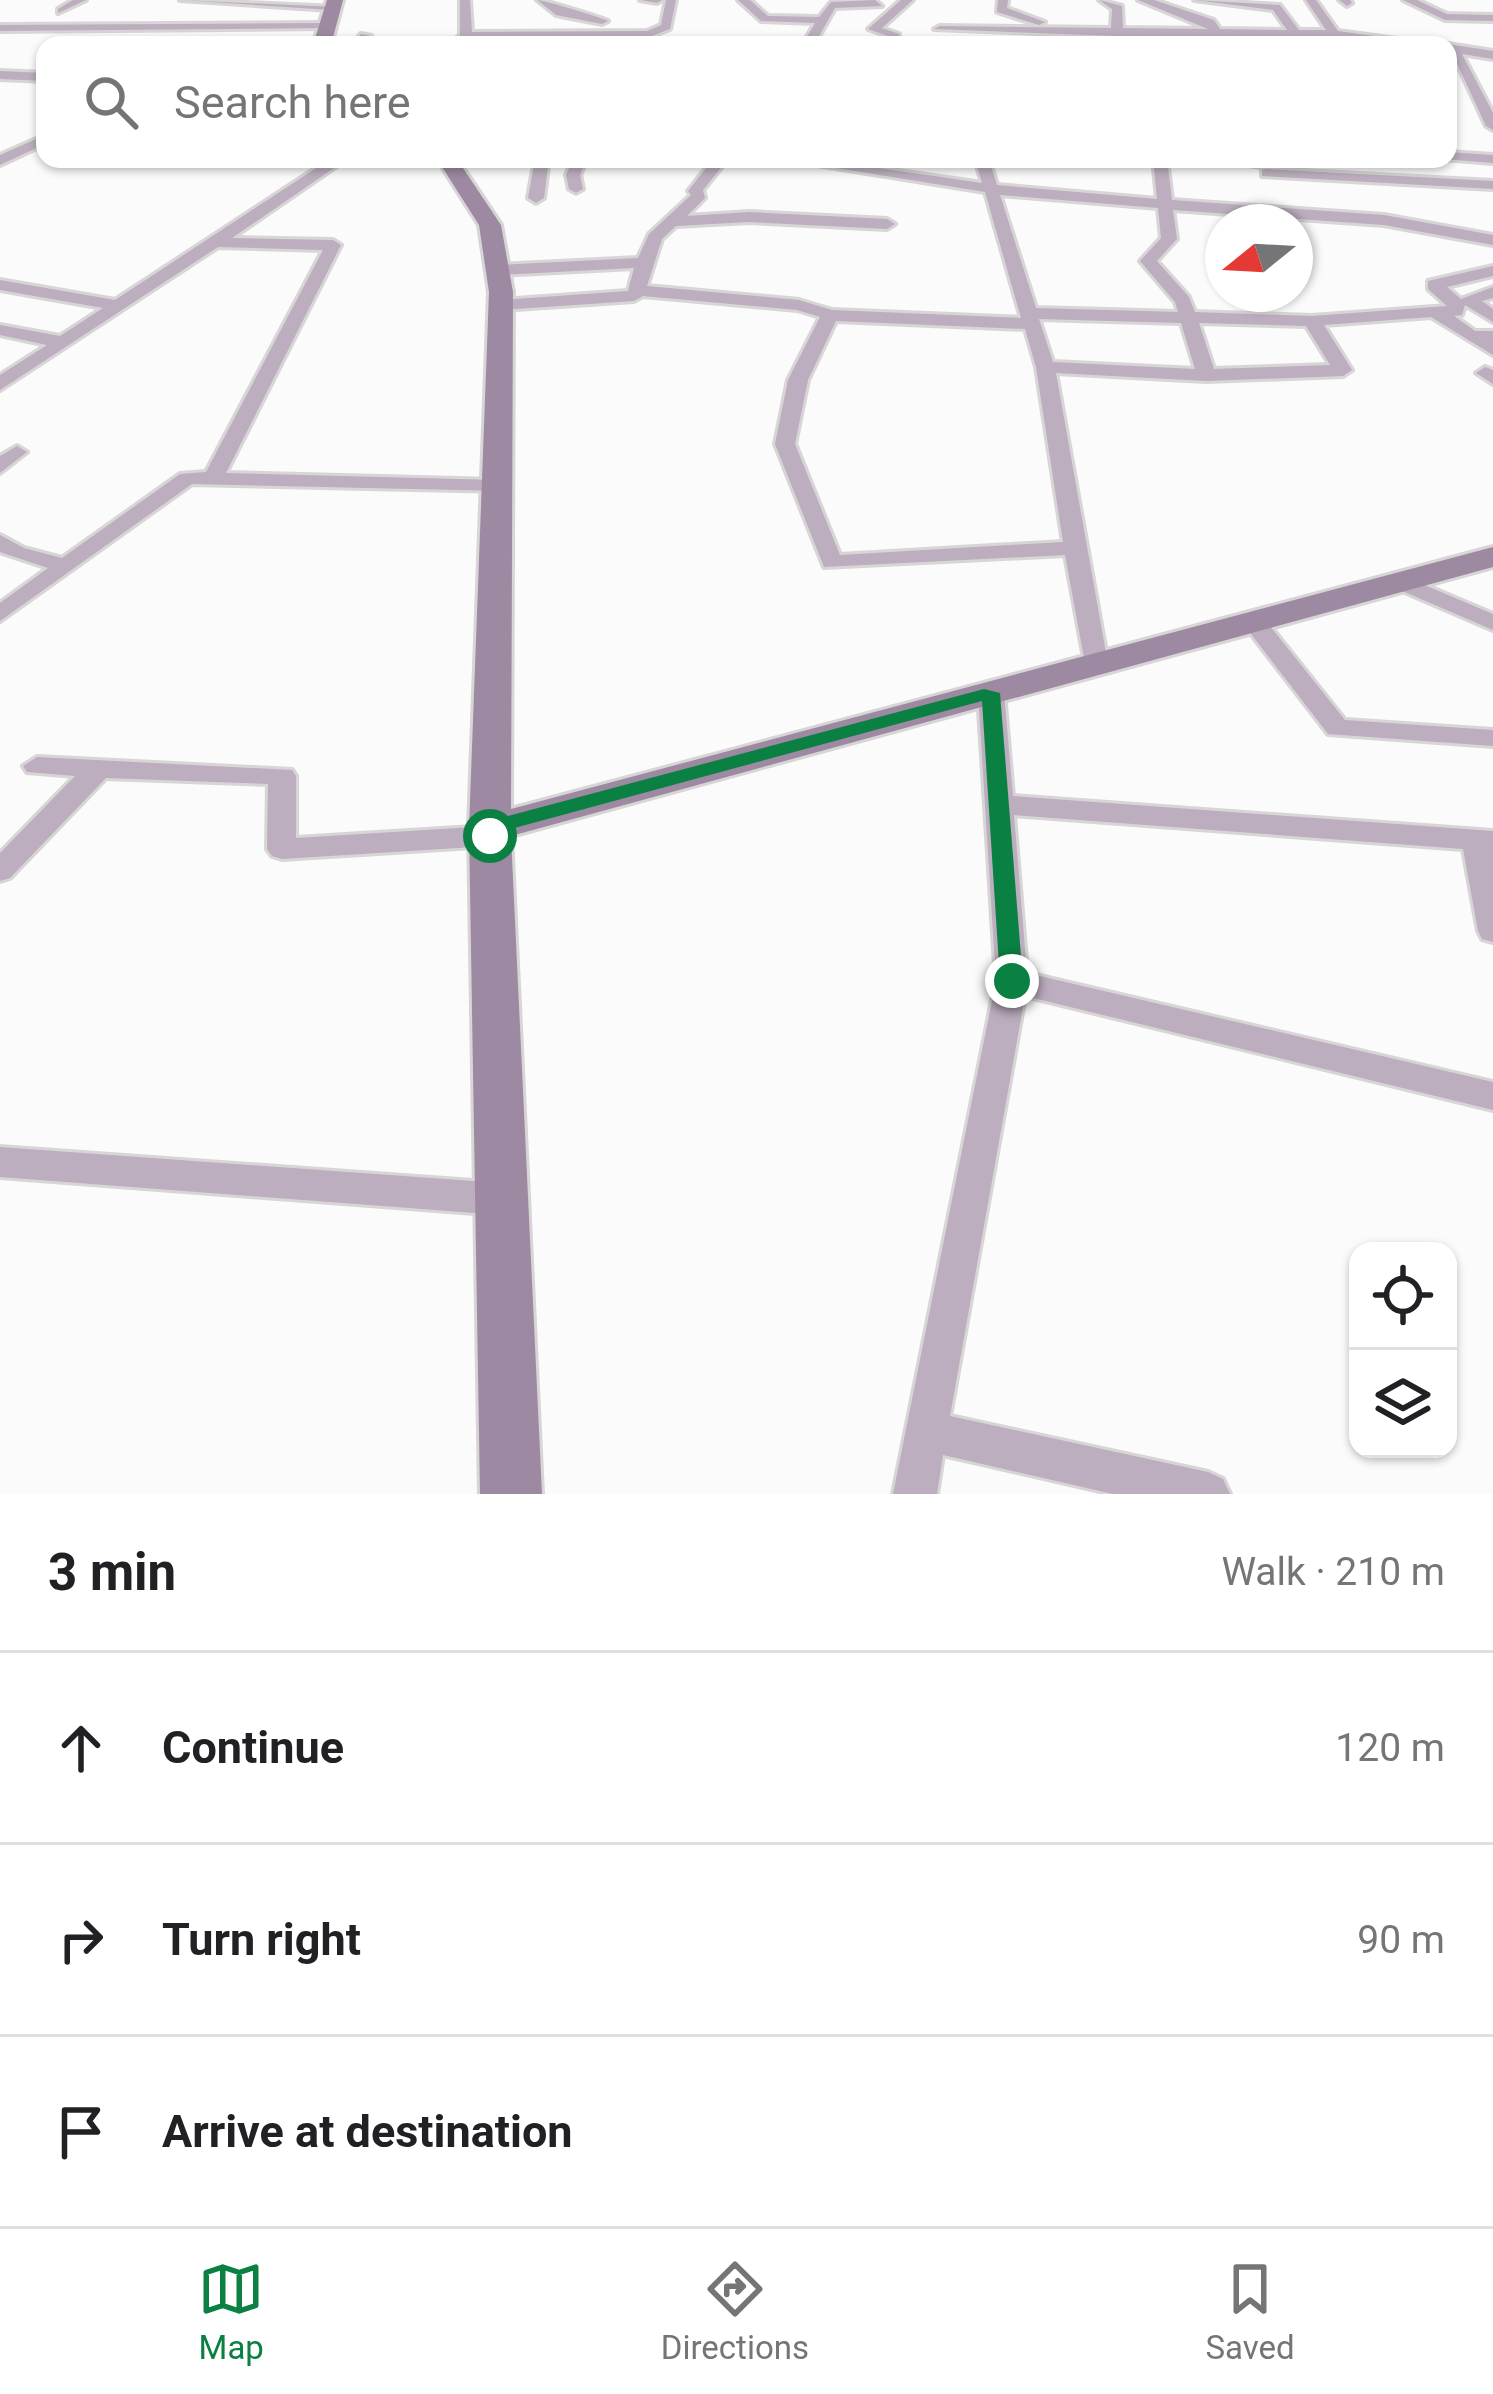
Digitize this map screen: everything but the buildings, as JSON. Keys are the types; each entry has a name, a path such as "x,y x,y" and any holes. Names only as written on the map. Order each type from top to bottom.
{"main road":[{"path":"323,35 333,4"},
{"path":"453,168 490,225 501,305 490,832 511,1494"},
{"path":"490,832 1493,556"}],"street":[{"path":"42,28 71,10 58,11 81,0"},
{"path":"185,0 333,4"},
{"path":"460,36 465,0"},
{"path":"542,0 598,33"},
{"path":"644,0 656,0"},
{"path":"539,36 649,34 666,27 671,0"},
{"path":"742,0 765,20 820,20"},
{"path":"812,36 831,5 876,6 868,0"},
{"path":"893,36 874,28 908,0"},
{"path":"1003,0 1007,2 1001,10 1021,6 1036,16 1039,36"},
{"path":"1104,0 1118,8 1116,36"},
{"path":"1143,0 1210,22 1217,35"},
{"path":"1199,0 1276,7 1296,34"},
{"path":"1312,0 1323,36"},
{"path":"1408,0 1433,14 1481,17"},
{"path":"1427,0 1481,17"},
{"path":"598,33 606,8 599,2"},
{"path":"933,9 943,36"},
{"path":"964,13 1011,34"},
{"path":"1412,36 1415,25"},
{"path":"0,28 323,35"},
{"path":"966,36 1023,36"},
{"path":"1211,36 1240,36"},
{"path":"1288,36 1302,36"},
{"path":"1457,50 1493,55"},
{"path":"1457,59 1466,75 1468,93 1493,126"},
{"path":"0,75 36,76"},
{"path":"1466,75 1493,76"},
{"path":"0,161 36,144"},
{"path":"0,148 23,150"},
{"path":"1457,157 1493,159"},
{"path":"0,384 326,168"},
{"path":"536,198 541,168"},
{"path":"576,168 576,189"},
{"path":"501,305 634,296 655,237 700,195 695,191 714,168"},
{"path":"831,168 990,184 1033,195 1205,205"},
{"path":"985,168 1045,367 1094,664"},
{"path":"1162,168 1169,239 1148,261 1183,301 1206,375"},
{"path":"1264,168 1279,204"},
{"path":"1299,168 1493,184"},
{"path":"1452,198 1493,200"},
{"path":"1313,213 1384,220 1493,240"},
{"path":"674,220 749,217 887,224"},
{"path":"212,242 333,245 212,480"},
{"path":"497,270 644,262"},
{"path":"637,290 799,305 830,314 1312,321 1456,311 1456,303 1434,285 1493,272"},
{"path":"0,285 115,305"},
{"path":"1493,292 1469,299 1493,317"},
{"path":"1435,311 1493,350"},
{"path":"830,314 798,380 785,444 832,562 1075,548"},
{"path":"1045,367 1206,375 1338,374 1342,370 1312,321"},
{"path":"0,330 62,342"},
{"path":"1471,337 1493,334"},
{"path":"0,614 187,478 497,486"},
{"path":"0,542 16,553 67,566"},
{"path":"1400,582 1493,623"},
{"path":"1253,622 1337,728 1493,738"},
{"path":"915,1494 1012,981 991,693"},
{"path":"37,766 282,776 282,849 490,832"},
{"path":"0,871 99,768"},
{"path":"998,804 1484,841 1493,931"},
{"path":"1012,981 1493,1096"},
{"path":"0,1162 502,1199"},
{"path":"926,1432 1208,1494"}],"route":[{"path":"490,836 490,828 991,693 1012,981"}]}
